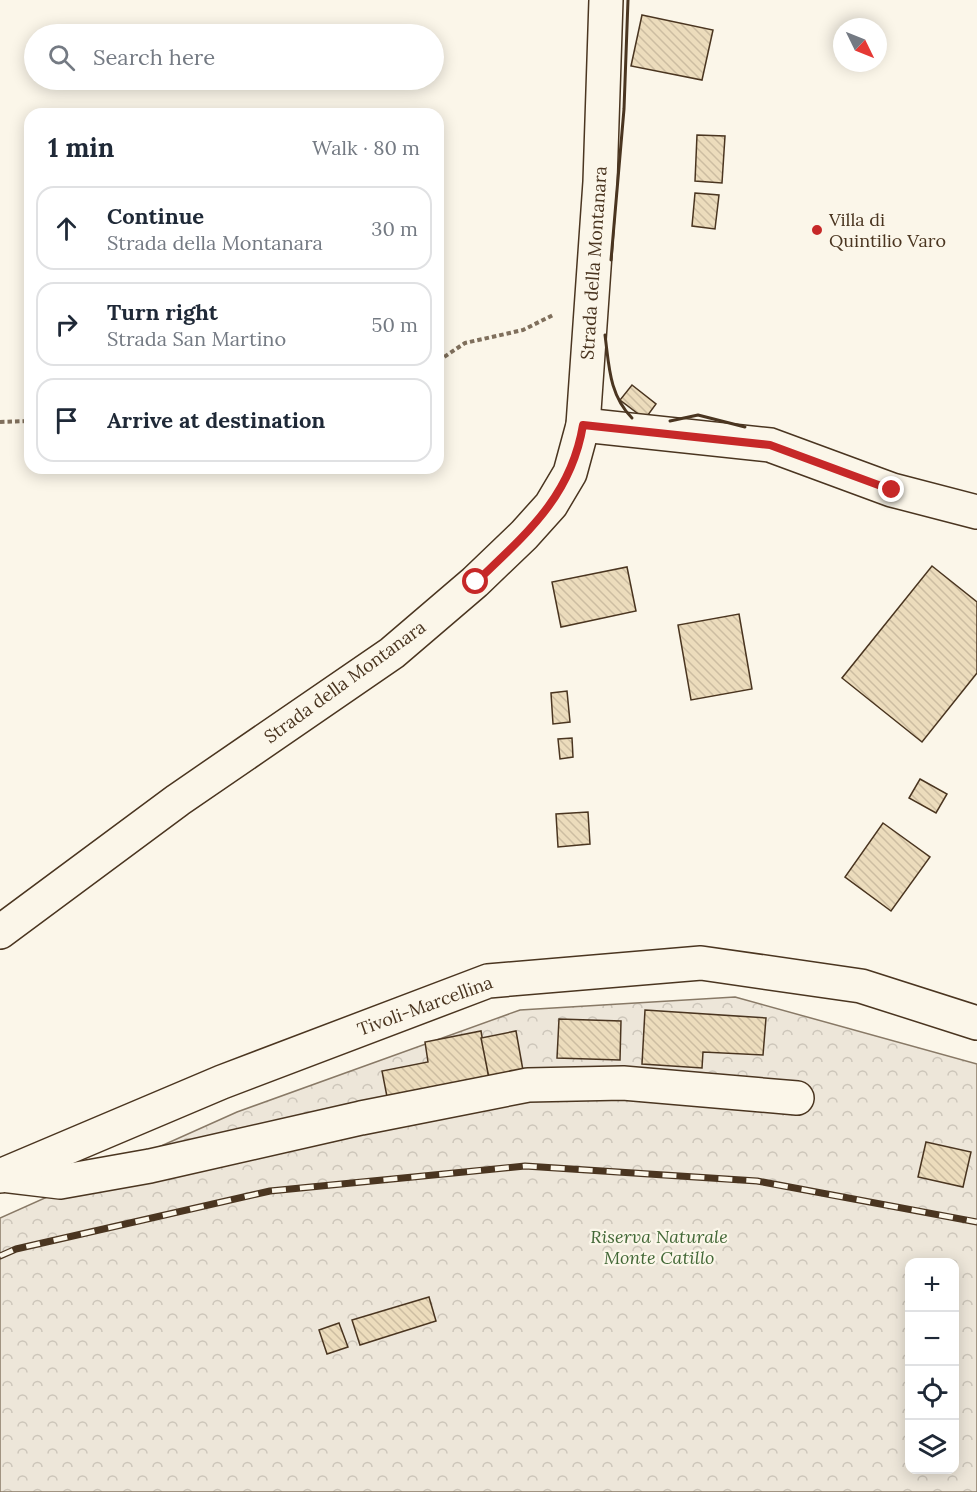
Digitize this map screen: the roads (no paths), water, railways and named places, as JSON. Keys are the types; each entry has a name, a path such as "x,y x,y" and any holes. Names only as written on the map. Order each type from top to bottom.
{"street":[{"name":"Strada della Montanara","path":"0,932 178,800 365,673 449,606 524,535 551,505 570,473 583,425 600,182 606,0"},
{"path":"583,425 770,445 892,490 977,512"},
{"name":"Tivoli-Marcellina","path":"1,1175 222,1082 488,981 701,963 861,986 977,1023"},
{"path":"1,1175 60,1182 150,1166 361,1118 528,1085 623,1083 797,1098"}],"railway":[{"path":"0,1256 16,1249 270,1191 525,1166 757,1181 977,1222"}],"place":[{"name":"Villa di Quintilio Varo","path":"817,230"}],"park label":[{"name":"Riserva Naturale Monte Catillo","path":"659,1247"}]}
